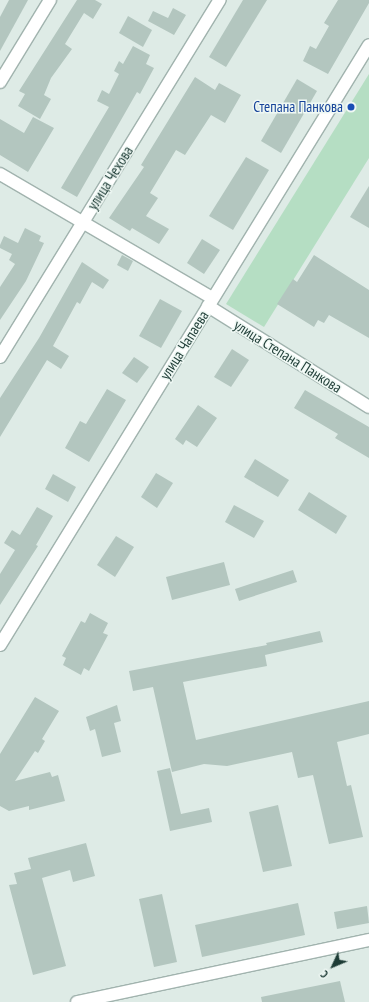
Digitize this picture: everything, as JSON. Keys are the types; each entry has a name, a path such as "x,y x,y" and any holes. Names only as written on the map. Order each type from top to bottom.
{"street":[{"path":"0,82 50,0"},
{"name":"улица Чехова","path":"0,357 220,0"},
{"name":"улица Чапаева","path":"0,645 369,45"},
{"name":"улица Степана Панкова","path":"0,174 82,222 210,302 369,406"},
{"path":"76,1002 369,940"}],"green space":[{"path":"369,74 369,158 264,327 226,304"}],"building":[{"path":"9,0 28,0 0,51 0,17"},
{"path":"77,0 95,0 102,4 93,19 84,13 65,44 72,49 51,78 44,95 51,99 40,119 18,106 25,94 19,91"},
{"path":"243,0 267,0 226,67 209,57"},
{"path":"338,0 369,0 369,3 328,74 303,61 310,46 316,49 329,26 324,23"},
{"path":"173,8 186,15 174,35 148,21 153,11 168,18"},
{"path":"128,16 152,30 143,47 119,33"},
{"path":"133,46 150,55 146,64 154,68 140,94 137,92 77,197 61,188 109,107 97,101 102,90 109,94 119,74 114,71 119,61 123,64"},
{"path":"195,77 215,90 219,83 241,95 225,123 211,115 185,155 176,150 150,193 158,198 146,216 169,229 159,244 132,228 130,231 109,218 144,167 141,165"},
{"path":"297,79 317,91 281,153 261,141"},
{"path":"33,117 54,128 28,172 0,155 0,119 24,133"},
{"path":"246,157 269,170 233,230 209,216"},
{"path":"369,186 369,228 350,217"},
{"path":"25,228 41,236 39,241 44,243 26,281 0,320 0,287 15,264 9,260 12,254 0,248 0,245 4,236 18,243"},
{"path":"202,239 220,250 204,274 187,263"},
{"path":"122,255 133,261 128,271 117,265"},
{"path":"314,255 369,290 369,338 329,315 324,323 318,320 314,327 277,304 293,279 297,282"},
{"path":"82,262 109,280 103,289 92,282 80,304 77,302 53,346 69,356 61,369 47,360 0,437 0,398 39,338"},
{"path":"160,299 182,311 161,348 139,336"},
{"path":"232,349 249,360 231,387 214,377"},
{"path":"134,357 149,367 137,383 122,373"},
{"path":"107,389 126,400 89,462 65,448 80,421 86,424"},
{"path":"305,390 369,427 369,458 335,438 338,434 294,408"},
{"path":"198,405 217,418 197,447 186,440 183,445 175,439"},
{"path":"255,459 289,480 278,497 244,477"},
{"path":"156,473 173,483 157,508 141,497"},
{"path":"53,474 76,487 68,502 45,489"},
{"path":"309,492 347,516 336,534 298,510"},
{"path":"234,505 264,521 254,538 225,522"},
{"path":"37,507 53,516 36,545 38,546 0,605 0,574 15,550 4,543 12,530 20,535"},
{"path":"116,536 134,547 115,577 97,565"},
{"path":"224,562 230,585 172,600 166,577"},
{"path":"293,570 297,582 239,601 235,589"},
{"path":"90,613 108,623 103,633 108,635 89,671 84,668 81,675 63,665 66,658 62,656 81,621 85,623"},
{"path":"320,631 323,642 265,655 267,666 183,682 196,740 369,701 369,734 337,742 347,786 351,785 363,837 329,844 313,775 298,778 292,752 227,766 204,764 172,772 153,687 133,691 129,671 267,645 266,643"},
{"path":"35,697 59,711 42,739 45,741 38,753 35,751 15,781 50,772 52,777 58,775 65,801 29,810 29,806 9,811 0,806 0,754"},
{"path":"117,705 121,721 114,723 121,752 102,757 95,729 90,731 86,717"},
{"path":"170,768 181,814 209,808 212,822 170,831 157,771"},
{"path":"278,805 292,866 263,872 249,812"},
{"path":"86,843 95,876 73,882 70,870 42,878 66,966 33,975 9,885 17,884 14,873 31,869 28,858"},
{"path":"162,894 177,962 154,967 139,899"},
{"path":"298,903 305,935 202,957 195,925"},
{"path":"367,906 369,923 337,929 334,912"},
{"path":"340,981 345,1002 262,1002 261,997"}],"place":[{"name":"Степана Панкова","path":"351,107"}]}
